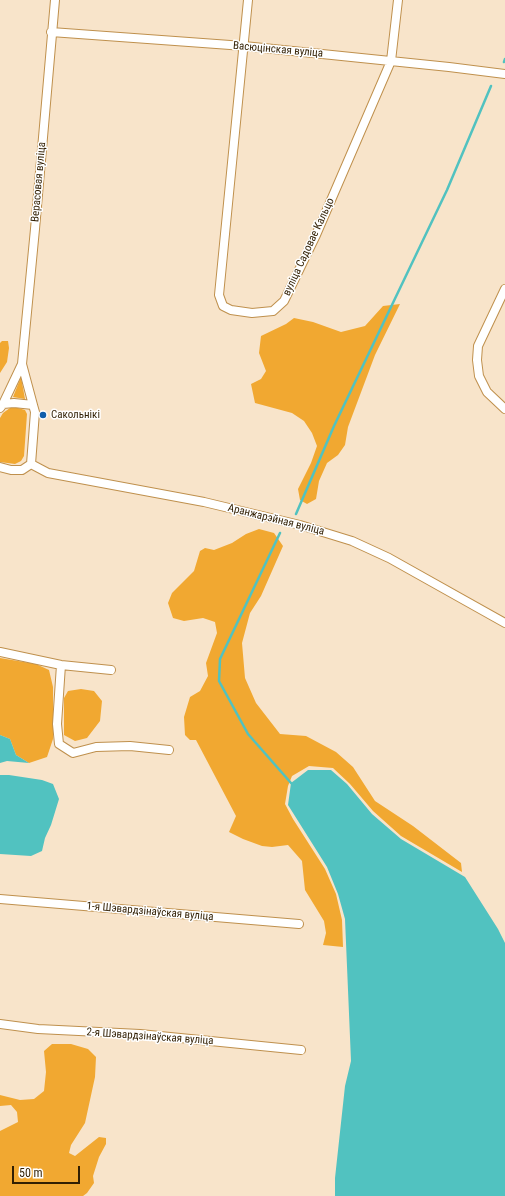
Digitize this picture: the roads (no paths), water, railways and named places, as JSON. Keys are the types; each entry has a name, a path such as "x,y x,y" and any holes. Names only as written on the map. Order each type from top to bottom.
{"street":[{"name":"Верасовая вуліца","path":"2,406 22,364 55,0"},
{"name":"вуліца Садовае Кальцо","path":"248,0 219,295 223,306 231,310 252,313 273,311 284,301 316,235 391,61 398,0"},
{"name":"Васюцінская вуліца","path":"51,32 244,46 505,74"},
{"path":"505,289 478,346 477,360 479,376 487,392 505,409"},
{"name":"Верасовая вуліца","path":"22,364 35,412 30,464"},
{"name":"Верасовая вуліца","path":"2,406 14,403 33,405"},
{"path":"0,467 11,470 22,470 30,464"},
{"name":"Аранжарэйная вуліца","path":"30,464 48,473 204,502 300,525 352,541 388,558 505,623"},
{"path":"0,652 61,665 111,670"},
{"path":"61,665 58,724 59,744 73,753 96,747 130,746 169,750"},
{"name":"1-я Шэвардзінаўская вуліца","path":"0,899 299,924"},
{"name":"2-я Шэвардзінаўская вуліца","path":"0,1024 46,1029 140,1034 301,1050"}],"water":[{"path":"0,735 10,739 16,755 29,763 7,761 0,763"},
{"path":"308,770 331,770 347,784 372,814 401,839 465,877 498,929 505,943 505,1196 335,1196 335,1178 345,1086 351,1061 345,919 338,894 327,867 288,805 291,783"},
{"path":"0,775 42,780 53,784 59,799 42,851 31,856 0,854"}],"waterway":[{"path":"296,514 334,426 447,190 491,86"},
{"path":"280,533 220,659 219,681 248,734 291,783"}],"place":[{"name":"Сакольнікі","path":"43,415"}]}
